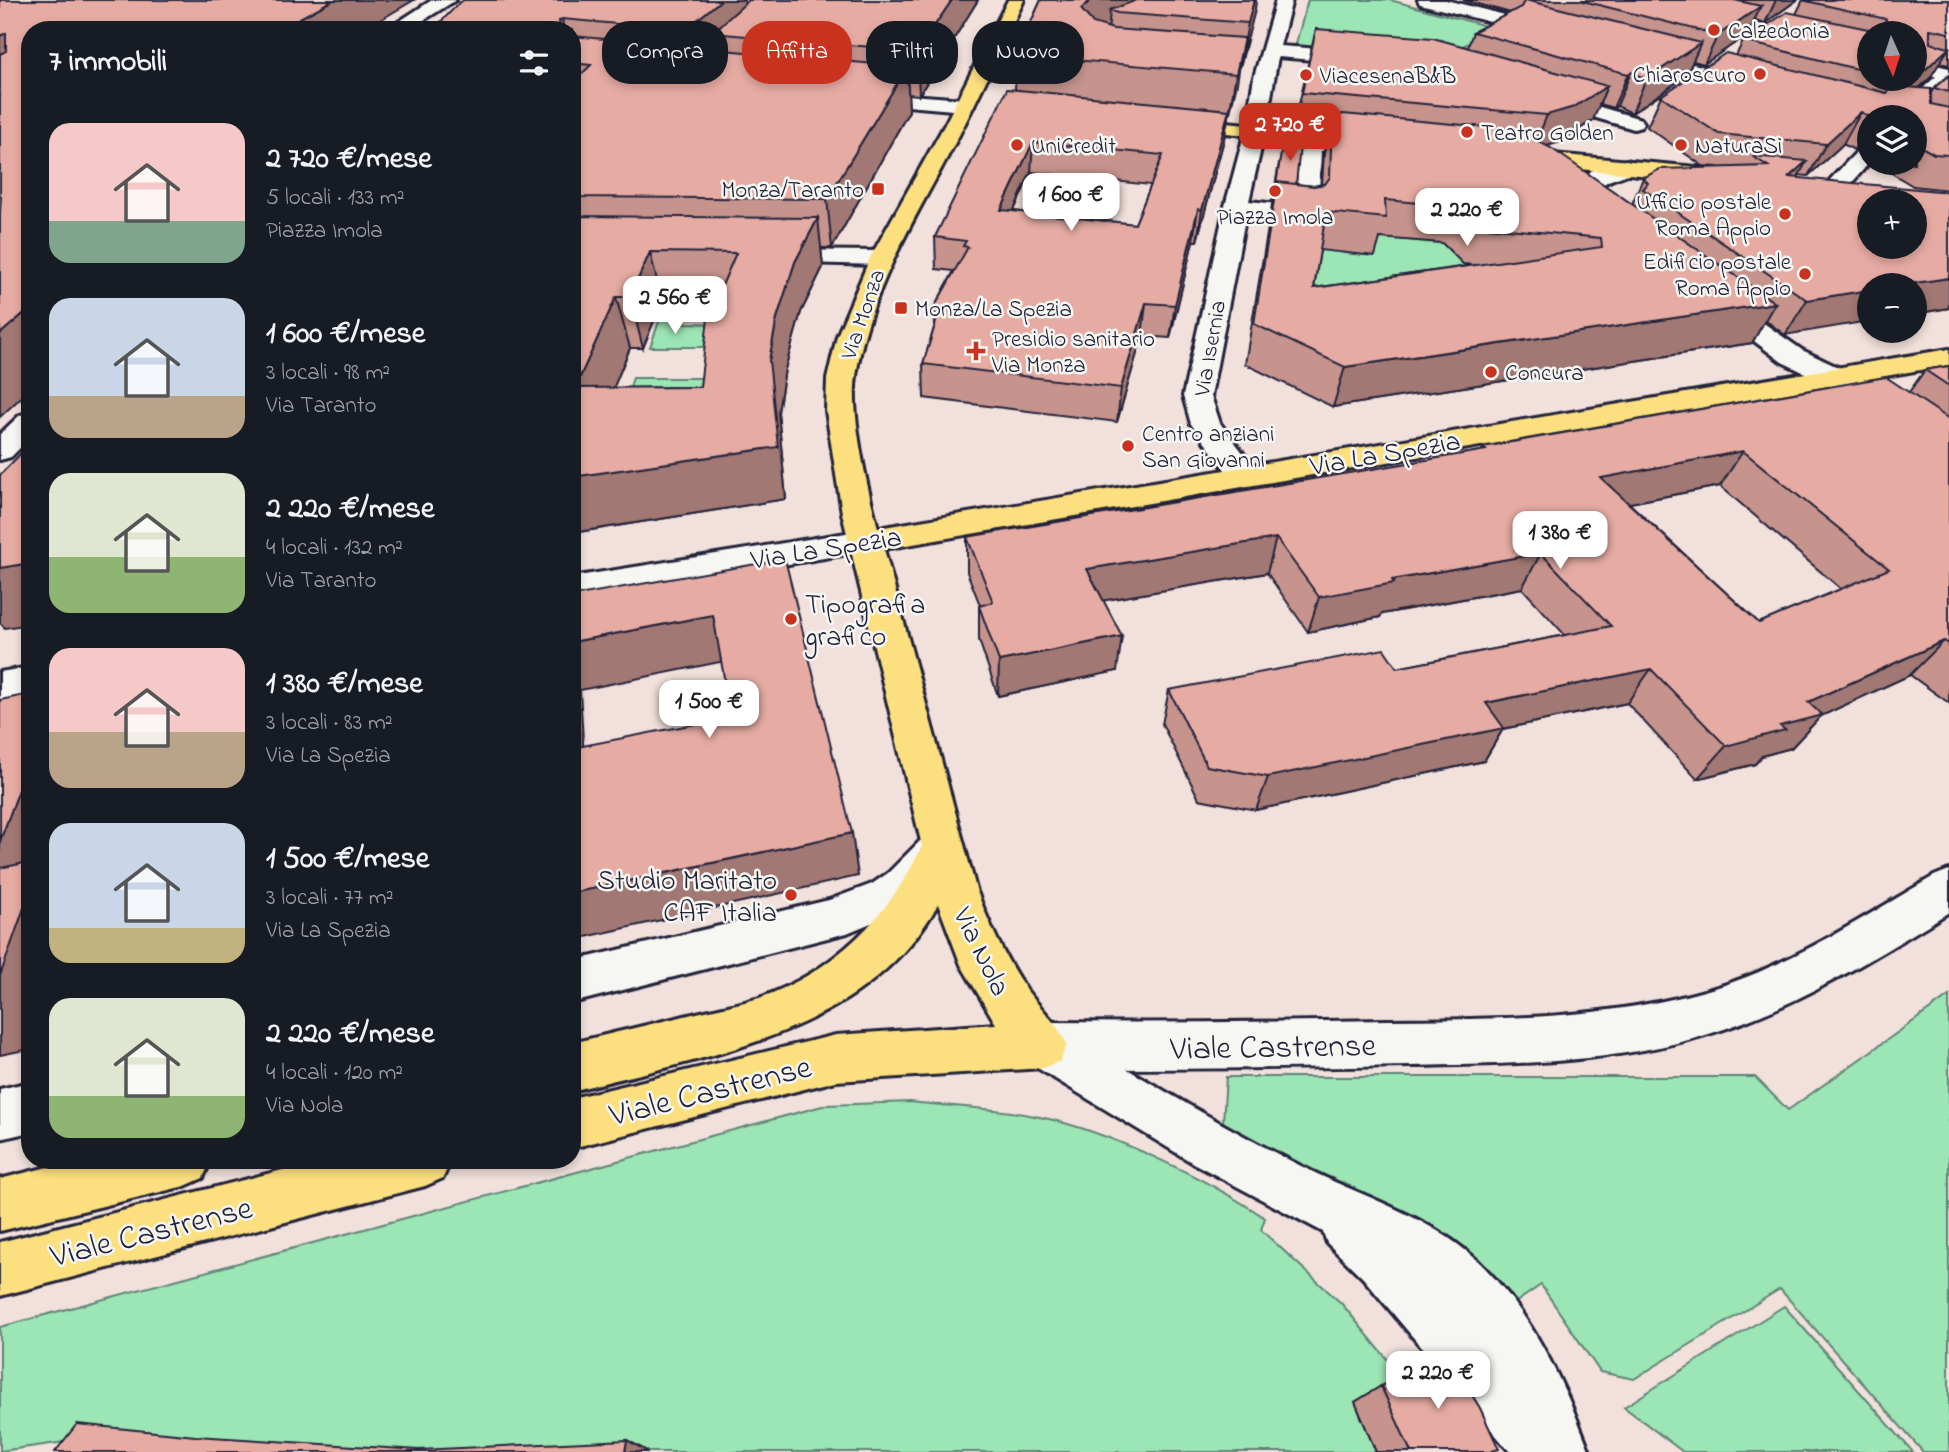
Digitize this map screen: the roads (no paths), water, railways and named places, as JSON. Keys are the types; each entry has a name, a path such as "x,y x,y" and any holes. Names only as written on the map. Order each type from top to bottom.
{"main road":[{"name":"Via Monza","path":"865,541 844,437 841,379 850,336 882,258 964,105 1016,0"},
{"path":"964,105 991,107"},
{"path":"1149,121 1403,145"},
{"path":"1493,154 1730,178"},
{"path":"1808,185 1857,190"},
{"name":"Via La Spezia","path":"865,541 1949,357"},
{"name":"Via Nola","path":"865,541 942,848 977,951 1012,1008 1043,1045"},
{"name":"Viale Castrense","path":"581,1065 748,1023 780,1012 822,991 859,965 898,926 925,887 942,848"},
{"name":"Viale Castrense","path":"581,1121 836,1058 1043,1045"},
{"name":"Viale Castrense","path":"0,1205 148,1169"},
{"name":"Viale Castrense","path":"0,1269 390,1169"}],"street":[{"path":"1426,0 1568,37"},
{"path":"1636,0 1857,52"},
{"path":"410,21 443,1"},
{"path":"1261,3 1283,2 1263,77 1255,131 1236,206 1306,214 1311,149 1318,143 1339,139"},
{"path":"1751,44 1769,31"},
{"path":"1620,50 1772,90"},
{"path":"1272,51 1383,60"},
{"path":"1688,86 1729,58"},
{"path":"1927,68 1949,74"},
{"path":"1914,105 1949,74"},
{"path":"1242,76 1263,77"},
{"path":"1531,93 1640,119 1610,141 1609,155 1626,167"},
{"path":"844,96 964,105"},
{"path":"1493,154 1530,167 1632,232 1590,189 1591,183 1599,176 1626,167"},
{"path":"1835,188 1857,163"},
{"name":"Via Isernia","path":"1236,206 1197,396 1206,424 1246,475"},
{"path":"751,257 882,258"},
{"path":"1697,279 1812,352 1836,377 1949,456"},
{"path":"0,451 21,430"},
{"name":"Via La Spezia","path":"581,588 865,541"},
{"path":"0,686 21,682"},
{"path":"581,980 781,933 872,905 903,886 942,848"},
{"name":"Viale Castrense","path":"1043,1045 1220,1047 1467,1041 1601,1032 1653,1025 1708,1012 1787,981 1848,950 1949,889"},
{"name":"Via Nola","path":"1043,1045 1176,1126 1316,1202 1386,1230 1436,1262 1456,1279 1522,1365 1547,1416 1560,1452"},
{"path":"0,1114 21,1109"},
{"name":"Via Nola","path":"1316,1202 1346,1224 1382,1259 1549,1452"}],"place":[{"name":"Calzedonia","path":"1714,30"},
{"name":"Chiaroscuro","path":"1760,74"},
{"name":"ViacesenaB&B","path":"1306,75"},
{"name":"Teatro Golden","path":"1467,132"},
{"name":"UniCredit","path":"1017,145"},
{"name":"NaturaSì","path":"1681,145"},
{"name":"Monza/Taranto","path":"878,189"},
{"name":"Piazza Imola","path":"1275,191"},
{"name":"Ufficio postale Roma Appio","path":"1785,214"},
{"name":"Edificio postale Roma Appio","path":"1805,274"},
{"name":"Monza/La Spezia","path":"901,308"},
{"name":"Presidio sanitario Via Monza","path":"976,351"},
{"name":"Concura","path":"1491,372"},
{"name":"Centro anziani San Giovanni","path":"1128,446"},
{"name":"Tipografia grafico","path":"791,619"},
{"name":"Studio Maritato CAF Italia","path":"791,895"}]}
